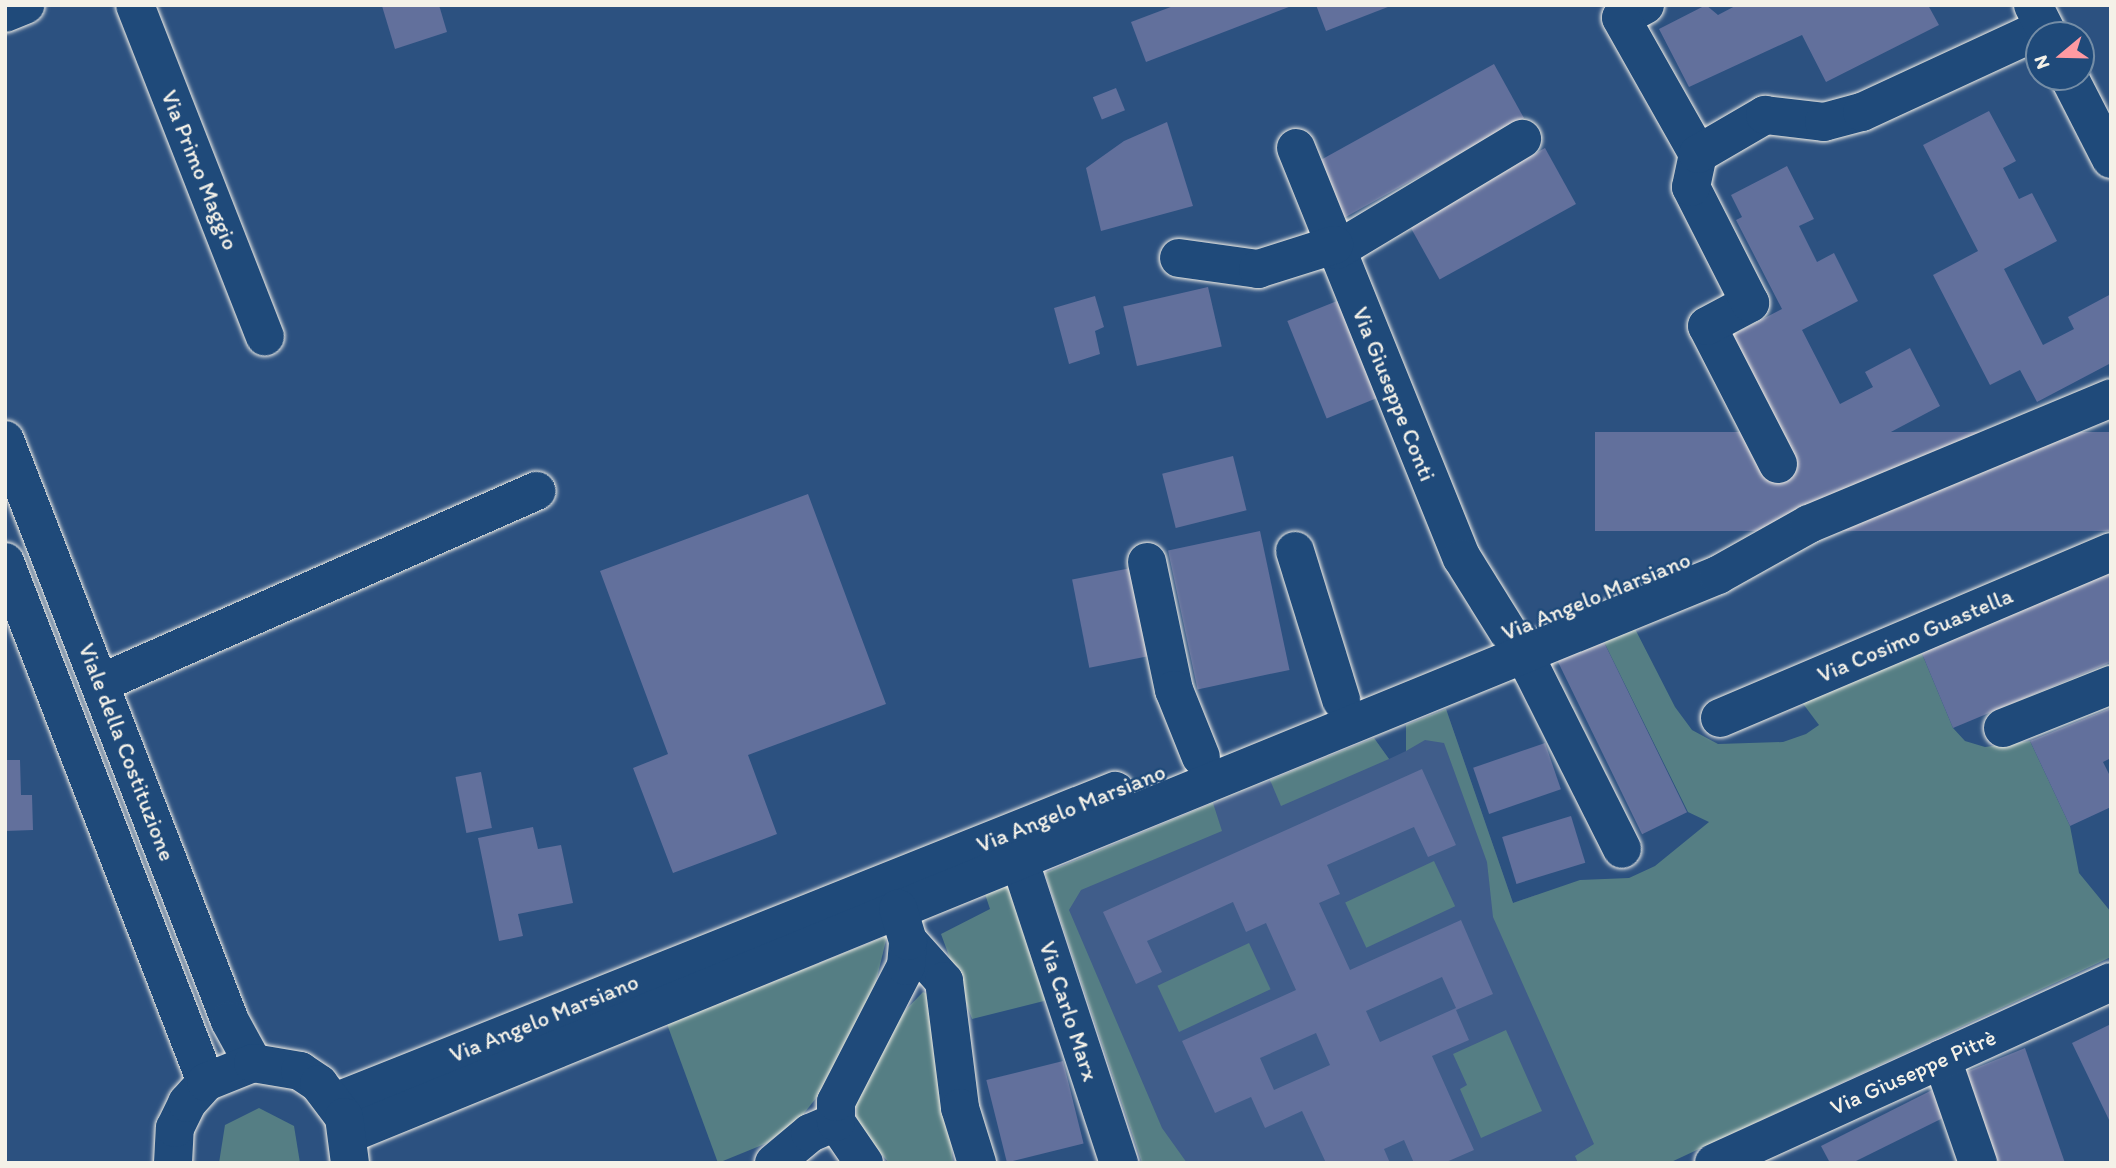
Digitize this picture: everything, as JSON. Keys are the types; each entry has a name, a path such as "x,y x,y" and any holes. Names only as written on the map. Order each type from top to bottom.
{"street":[{"path":"5,13 26,5"},
{"name":"Via Primo Maggio","path":"135,5 265,336"},
{"path":"1645,5 1621,18 1698,154 1691,187 1750,303 1707,326 1779,464"},
{"path":"1698,154 1765,115 1824,122 1862,112 2025,31"},
{"path":"2076,91 2111,159"},
{"path":"1179,258 1258,269 1335,247 1522,139"},
{"name":"Via Giuseppe Conti","path":"1296,148 1462,558 1516,643 1622,849"},
{"name":"Via Angelo Marsiano","path":"345,1133 903,924 1019,859 1516,643 1712,548 1809,524 2111,398"},
{"name":"Viale della Costituzione","path":"5,440 102,683 230,1021 253,1063"},
{"path":"102,683 537,491"},
{"path":"1295,551 1342,699"},
{"name":"Via Cosimo Guastella","path":"1720,718 2111,552"},
{"name":"Viale della Costituzione","path":"5,562 205,1082"},
{"path":"1147,562 1174,690 1201,757"},
{"name":"Via Angelo Marsiano","path":"345,1133 1201,757 1342,699 1516,643"},
{"path":"2003,728 2111,685"},
{"name":"Via Carlo Marx","path":"1019,859 1119,1163"},
{"path":"864,1163 836,1122 847,1077 906,966 903,924"},
{"path":"903,924 944,981 960,1108 977,1163"},
{"name":"Via Giuseppe Pitrè","path":"1714,1163 2111,982"},
{"path":"1942,1059 1978,1163"},
{"path":"173,1163 175,1128 205,1082 253,1063 299,1071 345,1133"},
{"path":"775,1163 810,1133 836,1122"}],"shaded area":[{"path":"1446,709 1513,903 1536,895 1641,1163 1142,1163 1045,873 1374,738 1389,759 1406,751 1406,725"}],"green space":[{"path":"1632,623 1675,707 1692,730 1718,744 1783,742 1806,734 1819,725 1801,701 1920,649 1953,728 1965,741 1985,747 2030,741 2070,826 2079,873 2111,912 2111,957 1669,1163 1578,1163 1575,1156 1594,1144 1493,917 1487,862 1444,743 1425,740 1406,751 1406,725 1446,709 1513,903 1580,880 1629,878 1655,866 1709,822 1688,812 1602,638"},
{"path":"1374,738 1389,759 1281,806 1270,780"},
{"path":"1213,803 1222,831 1081,890 1069,910 1162,1128 1187,1163 1142,1163 1045,873"},
{"path":"1434,861 1455,906 1366,948 1345,902"},
{"path":"1011,885 1048,1000 972,1019 941,934 990,909 985,894"},
{"path":"887,936 868,1015 829,1082 801,1117 767,1143 718,1163 667,1024"},
{"path":"1249,943 1271,989 1179,1032 1157,986"},
{"path":"923,992 936,998 942,1021 953,1163 889,1163 857,1126 856,1103 895,1021"},
{"path":"1506,1030 1542,1111 1481,1138 1460,1089 1467,1085 1453,1054"},
{"path":"259,1108 294,1126 300,1163 219,1163 225,1125"}],"building":[{"path":"439,5 447,32 395,49 382,6"},
{"path":"1176,5 1294,5 1146,62 1131,22"},
{"path":"1316,5 1393,5 1326,31"},
{"path":"1706,5 1718,15 1737,5 1928,5 1939,25 1826,82 1802,35 1689,87 1659,29"},
{"path":"1494,64 1524,118 1341,220 1311,165"},
{"path":"1116,88 1125,110 1102,120 1093,97"},
{"path":"1989,111 2016,161 2003,168 2019,199 2032,193 2057,241 2004,269 2043,345 2074,329 2068,317 2111,294 2111,363 2037,402 2020,370 1990,385 1933,275 1978,251 1923,145"},
{"path":"1167,122 1193,206 1101,231 1086,168 1124,141"},
{"path":"1545,148 1576,204 1440,280 1409,224"},
{"path":"1787,166 1814,219 1799,226 1817,262 1834,253 1858,301 1802,330 1840,404 1873,387 1865,372 1910,348 1940,406 1836,461 1821,432 1791,448 1732,335 1782,309 1736,220 1742,217 1731,195"},
{"path":"1208,287 1222,346 1137,366 1123,307"},
{"path":"1095,296 1104,327 1095,331 1100,354 1069,364 1054,308"},
{"path":"1342,299 1381,396 1327,418 1287,321"},
{"path":"1595,432 2111,432 2111,531 1595,531"},
{"path":"1233,456 1247,510 1176,528 1162,474"},
{"path":"808,494 886,704 748,755 777,834 673,873 633,768 668,754 600,571"},
{"path":"1260,531 1290,670 1198,689 1168,551"},
{"path":"1131,568 1148,656 1089,668 1072,579"},
{"path":"2111,569 2111,662 1953,728 1920,649"},
{"path":"1602,638 1687,812 1642,834 1557,660"},
{"path":"2111,708 2111,758 2103,762 2111,778 2111,807 2070,826 2030,741"},
{"path":"1545,743 1561,789 1489,814 1473,768"},
{"path":"5,760 20,760 21,795 32,795 33,830 5,831"},
{"path":"1422,769 1456,845 1428,857 1414,827 1327,865 1340,894 1319,903 1350,970 1461,920 1493,994 1456,1010 1469,1040 1432,1056 1474,1150 1444,1163 1414,1163 1404,1140 1384,1149 1390,1163 1326,1163 1302,1111 1265,1128 1251,1097 1215,1113 1182,1041 1296,990 1266,923 1246,932 1233,902 1147,941 1162,972 1136,984 1103,912","holes":["1442,977 1456,1008 1380,1042 1366,1011","1316,1033 1330,1065 1274,1090 1260,1058"]},
{"path":"481,772 492,828 466,833 455,777"},
{"path":"1571,816 1585,863 1516,884 1502,837"},
{"path":"533,827 538,849 561,845 573,903 518,914 523,936 499,941 478,838"},
{"path":"2111,1024 2111,1124 2072,1043"},
{"path":"2025,1048 2065,1163 1998,1163 1966,1072"},
{"path":"1063,1061 1084,1143 1007,1163 986,1080"},
{"path":"1936,1088 1949,1115 1852,1163 1830,1163 1821,1146"}]}
